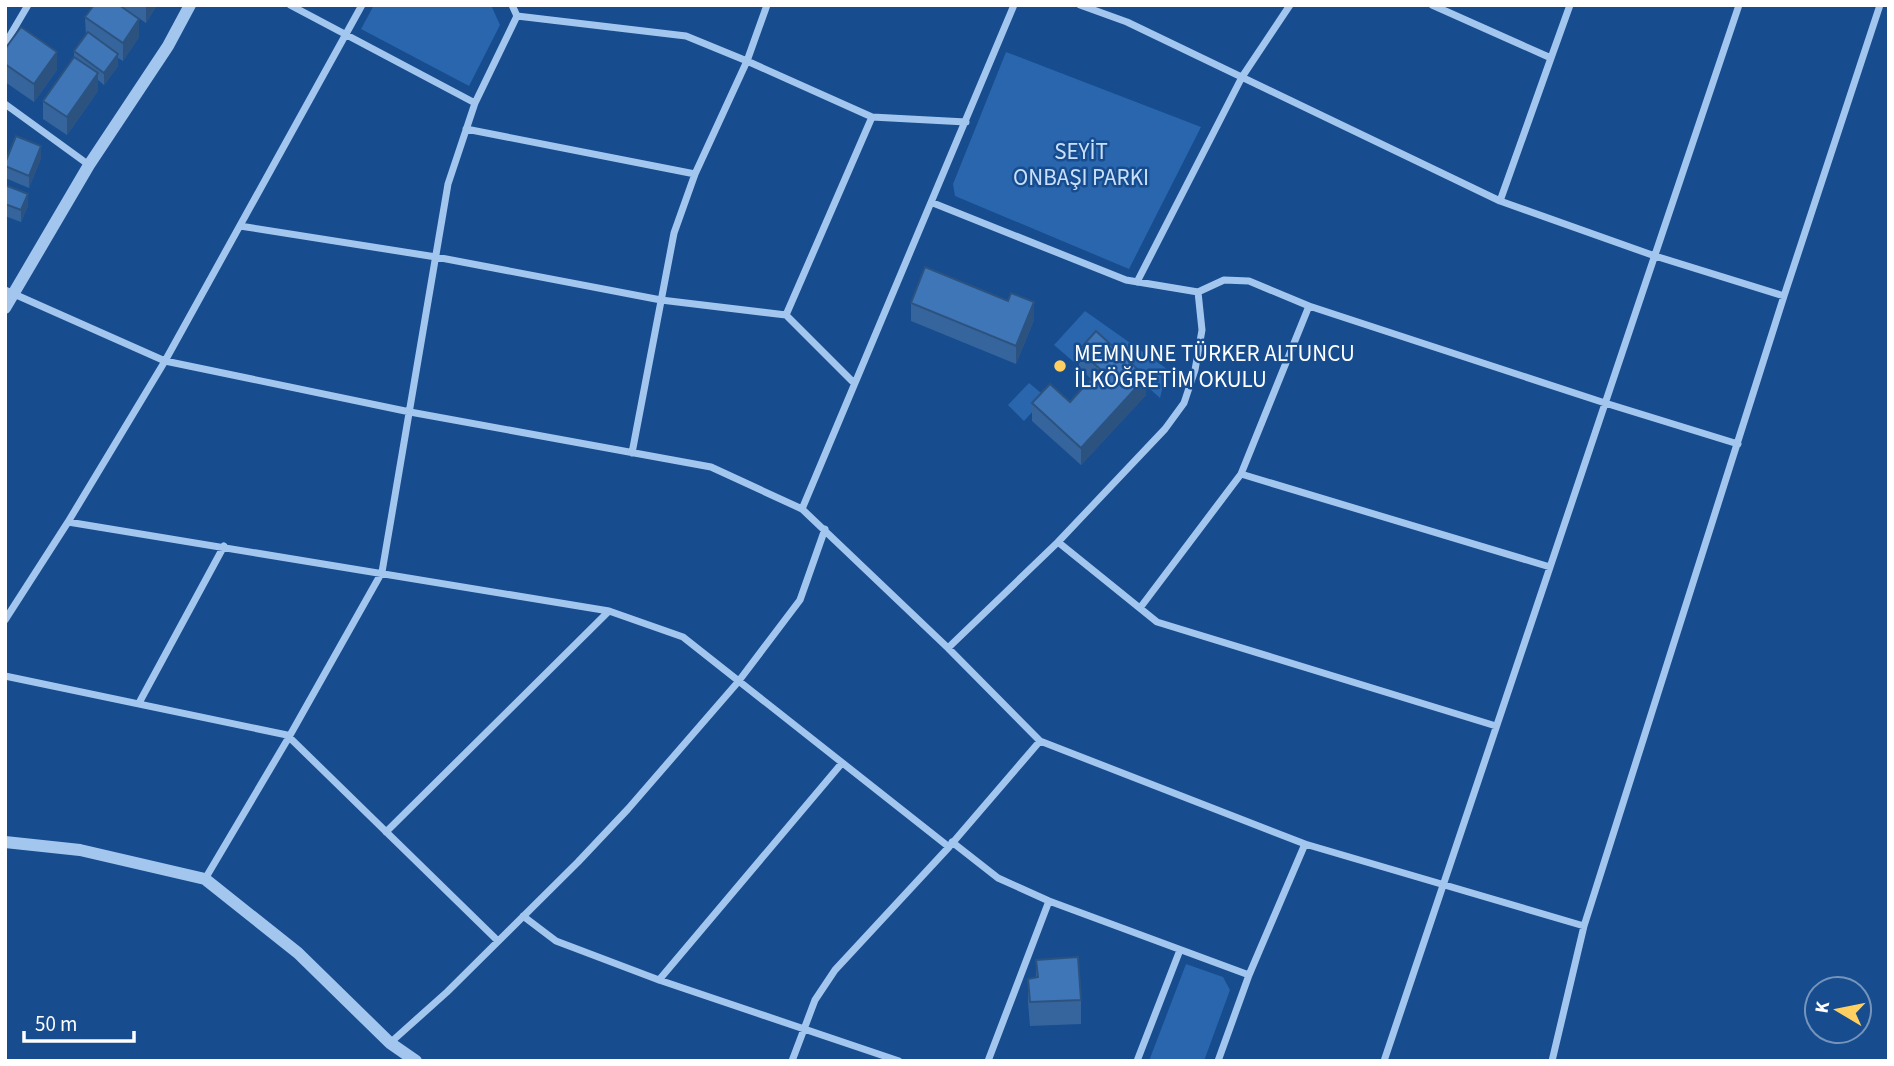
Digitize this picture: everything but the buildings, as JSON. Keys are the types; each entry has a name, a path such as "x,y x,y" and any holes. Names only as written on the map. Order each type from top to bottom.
{"street":[{"path":"5,44 28,5"},
{"path":"5,308 9,292 168,46 190,5"},
{"path":"290,5 475,103"},
{"path":"5,620 165,361 362,5"},
{"path":"512,5 517,16"},
{"path":"632,453 674,233 695,174 747,61 767,5"},
{"path":"802,509 933,203 1014,5"},
{"path":"1080,5 1126,22 1500,201 1655,256 1784,296"},
{"path":"1137,282 1242,77 1290,5"},
{"path":"1432,5 1550,58"},
{"path":"1500,201 1570,5"},
{"path":"1384,1061 1739,5"},
{"path":"1552,1061 1584,926 1784,296 1880,5"},
{"path":"517,16 686,36 872,117 966,122"},
{"path":"205,879 382,572 448,184 475,103 517,16"},
{"path":"5,104 89,165"},
{"path":"786,315 872,117"},
{"path":"466,129 695,174"},
{"path":"933,203 1126,280 1198,292 1224,280 1249,281 1309,306 1605,403 1738,443"},
{"path":"240,226 436,257 661,300 786,315 854,383"},
{"path":"9,292 165,361 410,412 710,467 802,509 948,648 1040,741 1305,844 1584,926"},
{"path":"948,648 1058,541 1166,429 1184,403 1195,370 1202,330 1198,292"},
{"path":"1140,608 1241,474 1309,306"},
{"path":"1241,474 1550,567"},
{"path":"68,522 609,611 683,637 842,763 998,878 1049,901 1249,975"},
{"path":"390,1043 447,992 628,809 738,682 800,600 825,529"},
{"path":"1058,541 1157,622 1496,726"},
{"path":"139,703 224,547"},
{"path":"386,832 609,611"},
{"path":"5,676 289,737 498,941"},
{"path":"792,1061 815,1000 835,970 951,844 1040,741"},
{"path":"659,980 842,763"},
{"path":"5,842 80,850 205,879 298,953 390,1043 416,1061"},
{"path":"1218,1061 1249,975 1305,844"},
{"path":"988,1061 1049,901"},
{"path":"523,916 556,941 659,980 899,1061"},
{"path":"1137,1061 1180,950"}],"green space":[{"path":"374,5 491,5 500,25 469,86 361,29"},
{"name":"SEYİT ONBAŞI PARKI","path":"1006,52 1201,127 1129,269 955,196 953,184"},
{"path":"1085,311 1167,369 1160,398 1096,341 1075,363 1054,345"},
{"path":"1029,383 1046,397 1024,421 1008,405"},
{"path":"1186,964 1223,977 1230,990 1204,1061 1149,1061"}],"place":[{"name":"MEMNUNE TÜRKER ALTUNCU İLKÖĞRETİM OKULU","path":"1060,366"}]}
